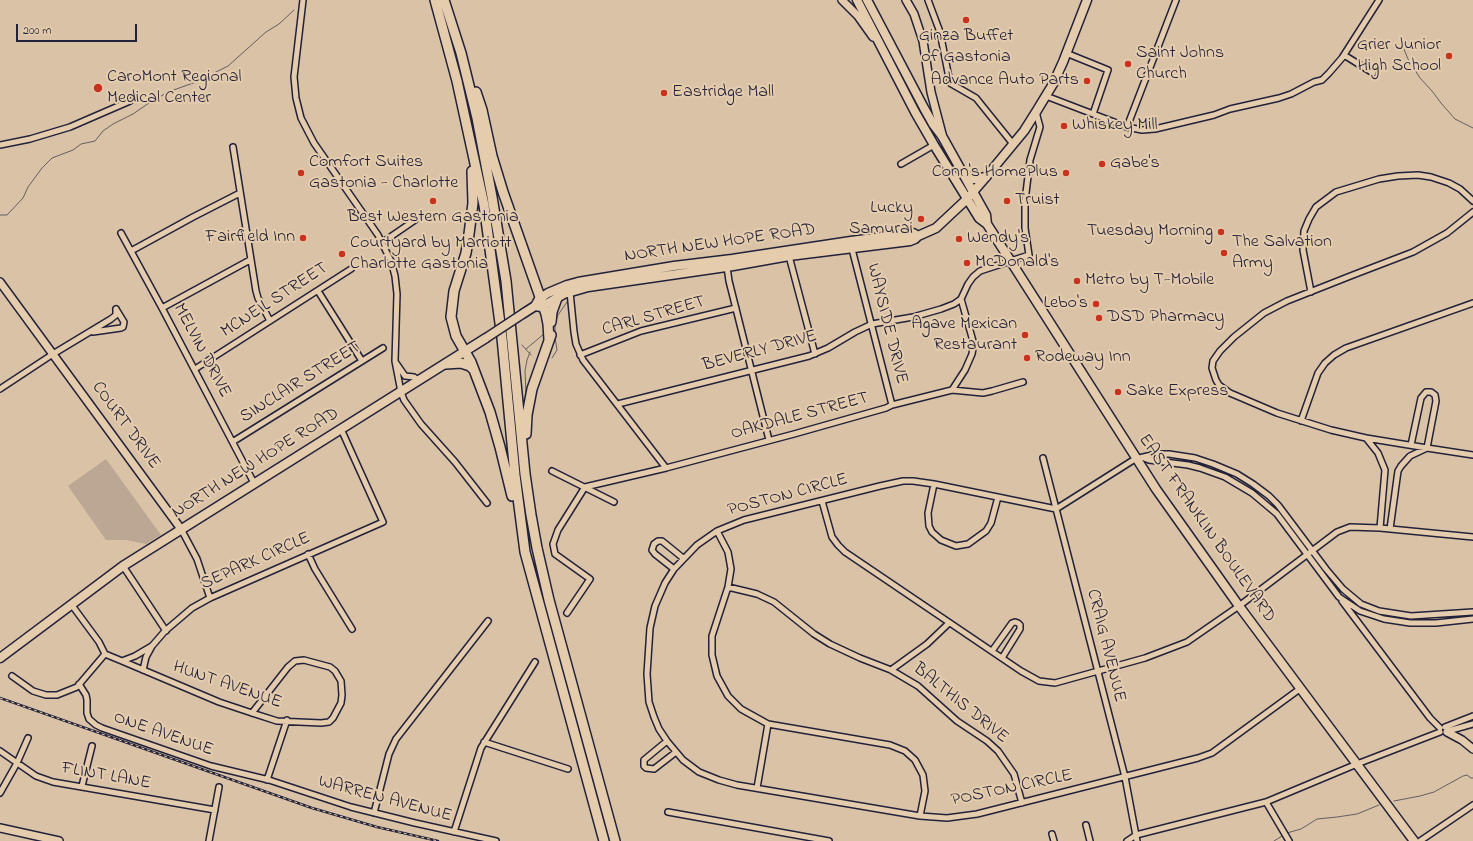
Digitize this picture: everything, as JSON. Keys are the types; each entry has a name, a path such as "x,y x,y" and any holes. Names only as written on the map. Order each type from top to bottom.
{"highway":[{"path":"435,0 454,67 469,133 491,249 502,338 515,482 525,552"},
{"path":"444,0 461,53 482,110 492,156 503,192 548,324 549,340"},
{"path":"461,53 492,197 506,281 523,455 531,515 549,600 596,767 615,841"},
{"path":"469,133 473,178 472,216 466,252 454,291 451,310 454,330 474,370 500,447 525,552 604,841"},
{"path":"523,455 526,448 527,415 531,395 535,377 551,335 552,312 557,298"},
{"path":"446,364 461,363 470,366 474,370"},
{"path":"596,767 621,841"}],"main road":[{"name":"EAST FRANKLIN BOULEVARD","path":"858,0 934,145 979,218 987,224 1136,458 1200,553 1414,841"},
{"name":"EAST FRANKLIN BOULEVARD","path":"867,0 924,108 942,136 986,215 987,224"},
{"name":"NORTH NEW HOPE ROAD","path":"0,658 123,566 446,364 540,303 554,290 578,282 674,266 852,245 911,234 918,236 930,232 940,225 967,199 1013,144 1036,112 1046,96 1066,53 1087,0"},
{"path":"962,172 975,179 986,177"},
{"name":"NORTH NEW HOPE ROAD","path":"540,303 570,292 594,286 727,267 789,256 840,250 852,245"}],"street":[{"path":"303,0 294,77 296,98 301,118 317,148 382,242 391,261 396,284 397,300 395,361 401,392 408,406 418,419 463,471 487,503"},
{"path":"842,0 858,16 886,56"},
{"path":"906,0 914,14 923,41 931,92 942,136"},
{"path":"928,0 940,32 950,84 976,98 1013,144"},
{"path":"1127,127 1176,0"},
{"path":"1046,96 1127,127 1142,130 1155,129 1214,116 1230,109 1279,98 1291,94 1314,82 1322,80 1344,55 1379,0"},
{"path":"1066,53 1108,70 1093,114"},
{"path":"1344,55 1373,73"},
{"path":"0,145 36,137 70,127 130,101"},
{"path":"952,390 965,370 973,348 973,341 961,299 968,284 977,273 1029,255 1025,228 1025,201 1030,160 1040,127 1036,112"},
{"path":"901,164 934,145"},
{"path":"233,147 250,260 258,298 270,321"},
{"path":"1311,292 1303,250 1304,230 1316,208 1336,192 1379,179 1418,175 1431,177 1449,183 1460,189 1473,201"},
{"path":"131,251 192,217 240,193"},
{"path":"1473,212 1447,234 1413,252 1353,274 1275,306 1258,316 1220,351 1213,362 1212,368 1219,385 1230,393 1277,414 1366,438 1473,455"},
{"path":"382,242 415,220"},
{"name":"MELVIN DRIVE","path":"121,233 234,441 254,483"},
{"name":"WAYSIDE DRIVE","path":"852,245 892,405"},
{"path":"789,256 815,354"},
{"path":"162,308 250,260"},
{"path":"727,267 729,281 769,440"},
{"name":"MCNEIL STREET","path":"195,369 351,269"},
{"name":"COURT DRIVE","path":"0,282 181,529 197,559 210,598"},
{"path":"318,291 362,361"},
{"path":"570,292 574,332 580,355 666,468"},
{"name":"BEVERLY DRIVE","path":"618,404 815,354 872,324 923,314 948,306 961,299"},
{"path":"1301,421 1318,373 1325,363 1334,355 1346,348 1473,303"},
{"name":"CARL STREET","path":"580,355 641,331 736,308"},
{"path":"0,389 53,354 86,334 111,319 116,315 116,309 124,322 122,328 86,334"},
{"name":"SINCLAIR STREET","path":"234,441 383,348"},
{"path":"395,361 406,376 414,377 419,381"},
{"name":"OAKDALE STREET","path":"584,487 666,468 850,419 892,405 952,390 983,393 992,392 1023,382"},
{"path":"1411,445 1422,398 1426,392 1431,392 1435,395 1436,401 1427,448"},
{"name":"SEPARK CIRCLE","path":"143,670 146,657 152,646 166,630 192,608 210,598 383,522 341,429"},
{"path":"1366,438 1378,453 1384,470 1380,528"},
{"path":"1390,529 1398,471 1410,456 1427,448"},
{"path":"1144,458 1149,455 1156,454 1169,454 1195,458 1213,464 1248,480 1273,500 1343,589 1356,601 1373,609 1418,616 1473,612"},
{"name":"CRAIG AVENUE","path":"1043,458 1125,777 1137,841"},
{"path":"1056,509 1136,458 1144,458 1200,468 1224,477 1247,489 1277,514 1430,718 1444,730 1462,740 1473,749"},
{"path":"552,471 614,502"},
{"name":"POSTON CIRCLE","path":"1056,509 934,484 903,481 744,520 717,531 702,541 683,558 674,569 660,594 652,616 647,674 648,694 659,729 676,752 692,767 709,777 757,788 933,818 963,816 1022,803 1198,758 1212,753 1300,688"},
{"path":"934,484 928,513 929,526 932,532 941,540 956,546 968,544 986,531 991,523 998,497"},
{"path":"568,613 590,578 555,554 553,544 558,530 584,487"},
{"path":"822,500 832,537 842,549 1030,677 1044,683 1055,683 1098,672 1179,646 1203,633 1337,532 1350,527 1380,528 1473,537"},
{"path":"717,531 728,552 731,569 728,587 712,636 712,655 720,684 732,701 750,715 768,724 890,745 904,751 915,760 923,775 925,791 920,816"},
{"path":"674,569 655,554 652,550 654,544 662,541 683,558"},
{"path":"308,554 315,569 352,629"},
{"path":"123,566 166,630"},
{"path":"1326,569 1339,597 1360,611 1372,616 1397,622 1423,624 1473,619"},
{"name":"BALTHIS DRIVE","path":"728,587 757,594 770,600 782,607 814,634 830,644 855,656 891,670 918,686 957,722 987,741 998,751 1014,774 1022,803"},
{"path":"71,604 99,642 105,654 122,661"},
{"path":"374,813 389,754 396,739 488,621"},
{"path":"891,670 927,644 949,623"},
{"path":"992,651 1012,623 1018,623 1020,625 1020,629 1002,658"},
{"name":"SEPARK CIRCLE","path":"122,661 135,656 152,646"},
{"path":"12,676 32,691 46,695 57,695 73,689 79,684 105,654"},
{"path":"252,713 288,667 295,661 304,660 330,667 335,671 341,681 342,695 338,711 333,718 328,722 321,723 287,720"},
{"name":"HUNT AVENUE","path":"122,661 219,702 277,721 287,720 267,780"},
{"path":"454,832 476,761 484,742 535,662"},
{"name":"ONE AVENUE","path":"79,684 86,695 87,713 89,719 96,725 211,766 267,780"},
{"path":"1126,841 1136,835 1266,802 1444,730 1473,716"},
{"path":"757,788 768,724"},
{"path":"1444,730 1473,724"},
{"path":"0,793 17,763 28,738"},
{"path":"667,741 644,760 644,766 646,768 654,769 676,752"},
{"path":"484,742 568,769"},
{"path":"82,786 92,746"},
{"name":"FLINT LANE","path":"0,751 42,779 216,810"},
{"name":"WARREN AVENUE","path":"267,780 340,804 496,841"},
{"path":"209,841 216,810 219,787"},
{"path":"1266,802 1289,841"},
{"path":"1420,841 1473,805"},
{"path":"668,812 829,841"},
{"path":"1086,825 1090,841"},
{"path":"0,828 59,841"},
{"path":"1052,834 1054,841"}],"shaded area":[{"path":"106,459 161,535 146,544 126,540 106,540 68,486"}],"waterway":[{"path":"0,215 7,215 23,198 28,187 42,168 52,158 73,150 81,144 95,141 103,131 113,124 133,114 168,92 196,82 228,66 266,32 279,24 294,10"},
{"path":"1401,42 1408,59 1420,78 1455,119 1473,128"},
{"path":"555,334 555,323 558,315 567,302"},
{"path":"526,349 545,333"},
{"path":"552,358 557,350 555,337"},
{"path":"522,345 531,355"},
{"path":"526,393 525,371 530,352"},
{"path":"1394,801 1434,792 1463,776 1467,775 1473,778"},
{"path":"1287,833 1301,829 1317,819 1357,814 1379,805"},
{"path":"1274,841 1282,836"}],"railway":[{"path":"0,698 312,808 377,827 438,841"}],"place":[{"name":"Ginza Buffet of Gastonia","path":"966,20"},
{"name":"Grier Junior High School","path":"1449,56"},
{"name":"Saint Johns Church","path":"1128,64"},
{"name":"Advance Auto Parts","path":"1087,81"},
{"name":"CaroMont Regional Medical Center","path":"98,88"},
{"name":"Eastridge Mall","path":"664,93"},
{"name":"Whiskey Mill","path":"1064,126"},
{"name":"Gabe's","path":"1102,164"},
{"name":"Comfort Suites Gastonia - Charlotte","path":"301,173"},
{"name":"Conn's HomePlus","path":"1066,173"},
{"name":"Best Western Gastonia","path":"433,201"},
{"name":"Truist","path":"1007,201"},
{"name":"Lucky Samurai","path":"921,219"},
{"name":"Tuesday Morning","path":"1221,232"},
{"name":"Fairfield Inn","path":"303,238"},
{"name":"Wendy's","path":"959,239"},
{"name":"The Salvation Army","path":"1224,253"},
{"name":"Courtyard by Marriott Charlotte Gastonia","path":"342,254"},
{"name":"McDonald's","path":"967,263"},
{"name":"Metro by T-Mobile","path":"1077,281"},
{"name":"Lebo's","path":"1096,304"},
{"name":"DSD Pharmacy","path":"1099,318"},
{"name":"Agave Mexican Restaurant","path":"1025,335"},
{"name":"Rodeway Inn","path":"1027,358"},
{"name":"Sake Express","path":"1118,392"}]}
